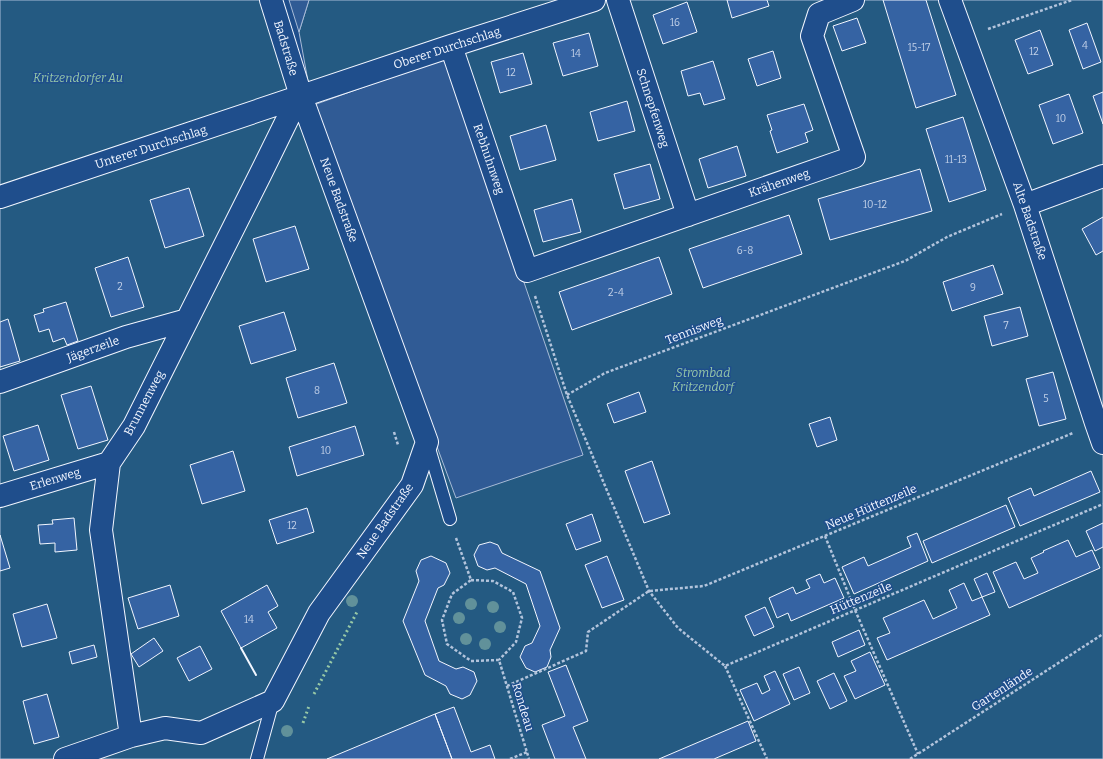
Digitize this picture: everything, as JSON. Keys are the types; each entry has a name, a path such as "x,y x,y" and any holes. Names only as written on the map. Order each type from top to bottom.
{"street":[{"name":"Badstraße","path":"271,0 301,96"},
{"name":"Oberer Durchschlag","path":"301,96 594,0"},
{"name":"Schnepfenweg","path":"618,0 688,215"},
{"name":"Krähenweg","path":"527,271 854,157 812,36 819,14 853,0"},
{"name":"Alte Badstraße","path":"950,0 1025,204 1103,443"},
{"name":"Rebhuhnweg","path":"451,46 527,271"},
{"name":"Unterer Durchschlag","path":"0,197 301,96"},
{"name":"Brunnenweg","path":"131,736 101,530 109,463 134,426 301,96"},
{"name":"Neue Badstraße","path":"272,701 319,613 412,485 427,442 301,96"},
{"path":"1025,204 1103,176"},
{"name":"Jägerzeile","path":"0,382 126,336 187,320"},
{"name":"Erlenweg","path":"0,496 109,463"},
{"path":"65,759 131,736 165,728 201,733 272,701"}],"lane":[{"path":"427,442 450,519"},
{"path":"257,759 272,701"}],"path":[{"path":"964,37 1072,0"},
{"name":"Tennisweg","path":"567,395 605,373 905,261 947,237 1025,204"},
{"path":"527,271 567,395 649,591 678,628 724,666 767,759"},
{"name":"Neue Hüttenzeile","path":"649,591 704,586 1096,423"},
{"name":"Hüttenzeile","path":"724,666 1103,504"},
{"path":"450,519 471,580"},
{"path":"825,536 855,610 918,754"},
{"path":"471,580 493,581 513,592 522,618 516,642 499,660 471,661 447,644 442,620 452,594 471,580"},
{"path":"507,686 586,652 588,632 649,591"},
{"name":"Gartenlände","path":"910,759 1103,634"},
{"name":"Rondeau","path":"499,660 529,759"},
{"path":"510,759 527,752"}],"green space":[{"name":"Kritzendorfer Au","path":"0,0 260,0 288,90 0,187"},
{"name":"Strombad Kritzendorf","path":"309,0 1103,0 1103,759 0,759 0,206 312,103 299,32"}],"shaded area":[{"path":"289,0 309,0 299,32"},
{"path":"447,57 583,455 456,498 311,106"}],"building":[{"path":"727,0 767,0 769,6 732,18"},
{"path":"883,0 926,0 956,95 916,108"},
{"path":"687,2 697,32 663,44 653,15"},
{"path":"857,18 866,43 842,51 833,26"},
{"path":"1087,23 1101,62 1083,69 1069,30"},
{"path":"1040,30 1053,65 1028,74 1015,40"},
{"path":"589,33 598,66 563,76 553,43"},
{"path":"773,51 781,78 757,86 748,59"},
{"path":"523,53 532,84 500,93 491,62"},
{"path":"713,61 725,99 704,105 700,93 688,96 681,71"},
{"path":"1103,92 1103,124 1093,96"},
{"path":"1069,94 1083,133 1053,144 1039,105"},
{"path":"627,101 635,131 598,141 590,112"},
{"path":"804,104 813,130 805,133 808,142 777,153 767,115"},
{"path":"963,117 986,190 949,202 926,129"},
{"path":"546,125 556,160 520,170 510,136"},
{"path":"737,146 746,176 708,188 699,159"},
{"path":"650,164 660,199 624,209 614,174"},
{"path":"920,169 932,211 830,240 818,199"},
{"path":"189,188 204,236 165,248 150,200"},
{"path":"572,199 581,232 543,242 534,210"},
{"path":"789,215 802,254 703,288 689,249"},
{"path":"1103,217 1103,251 1096,255 1082,229"},
{"path":"295,226 309,269 266,282 253,239"},
{"path":"128,257 144,307 111,317 95,268"},
{"path":"659,257 672,294 572,330 559,292"},
{"path":"993,265 1003,294 952,311 943,282"},
{"path":"66,302 78,341 67,345 64,338 53,342 49,329 39,332 34,315 44,312 43,309"},
{"path":"1020,307 1028,336 992,346 984,316"},
{"path":"284,312 296,350 251,364 239,326"},
{"path":"8,319 20,361 0,367 0,322"},
{"path":"334,363 347,403 298,418 286,378"},
{"path":"1053,372 1066,419 1039,426 1026,379"},
{"path":"91,386 108,440 78,449 61,395"},
{"path":"639,392 646,412 614,423 607,404"},
{"path":"830,417 837,440 817,447 809,424"},
{"path":"38,425 49,460 14,471 3,436"},
{"path":"355,426 364,455 297,476 289,447"},
{"path":"233,451 245,491 202,504 190,465"},
{"path":"652,461 670,514 644,523 625,471"},
{"path":"1091,471 1100,492 1020,526 1008,498 1031,488 1034,496"},
{"path":"1006,505 1015,527 932,563 923,541"},
{"path":"307,508 314,532 277,544 269,520"},
{"path":"592,514 601,541 576,550 566,524"},
{"path":"74,518 77,550 55,552 55,543 40,544 38,525 53,524 52,520"},
{"path":"1103,523 1103,547 1095,551 1086,531"},
{"path":"917,533 928,561 854,594 842,567 864,557 868,566 911,547 907,537"},
{"path":"0,535 10,568 0,571"},
{"path":"1068,540 1076,557 1092,550 1100,568 1009,608 993,572 1016,562 1024,579 1038,573 1031,558"},
{"path":"490,542 498,545 502,553 540,571 560,628 550,650 551,657 547,667 535,672 526,668 520,657 525,646 532,643 540,626 526,584 495,568 487,570 478,566 474,555 479,545"},
{"path":"431,556 446,563 450,573 444,585 438,588 425,621 439,661 456,669 463,667 474,672 477,681 470,695 462,699 450,694 446,686 425,675 403,621 419,581 416,571 421,560"},
{"path":"607,556 624,600 602,608 585,565"},
{"path":"987,573 995,592 982,597 974,579"},
{"path":"820,574 824,583 835,578 844,598 791,621 788,613 777,618 769,598 793,587 796,594 810,588 806,580"},
{"path":"964,583 972,601 982,597 990,615 887,660 877,638 890,633 883,618 924,600 933,619 957,608 949,590"},
{"path":"170,585 179,616 138,629 128,598"},
{"path":"267,585 278,606 268,612 277,628 241,648 221,611"},
{"path":"47,604 57,638 22,647 13,614"},
{"path":"765,607 774,627 754,636 745,616"},
{"path":"859,630 865,645 838,657 832,642"},
{"path":"154,638 163,651 139,667 131,654"},
{"path":"94,645 97,657 72,664 69,652"},
{"path":"200,646 212,669 189,681 177,658"},
{"path":"870,652 885,685 855,699 844,676 856,671 851,661"},
{"path":"566,665 588,721 573,727 586,759 555,759 542,725 565,716 548,672"},
{"path":"799,667 810,693 794,700 783,674"},
{"path":"775,671 790,704 754,721 740,690 757,683 762,694 770,690 764,676"},
{"path":"834,673 847,701 830,709 817,681"},
{"path":"47,694 59,737 34,744 23,701"},
{"path":"454,707 471,752 490,745 495,759 452,759 435,714"},
{"path":"435,714 452,759 327,759"},
{"path":"748,721 756,741 714,759 659,759"}],"hedge":[{"path":"314,694 358,610"},
{"path":"303,723 309,706"}],"wall":[{"path":"241,648 256,675"}]}
